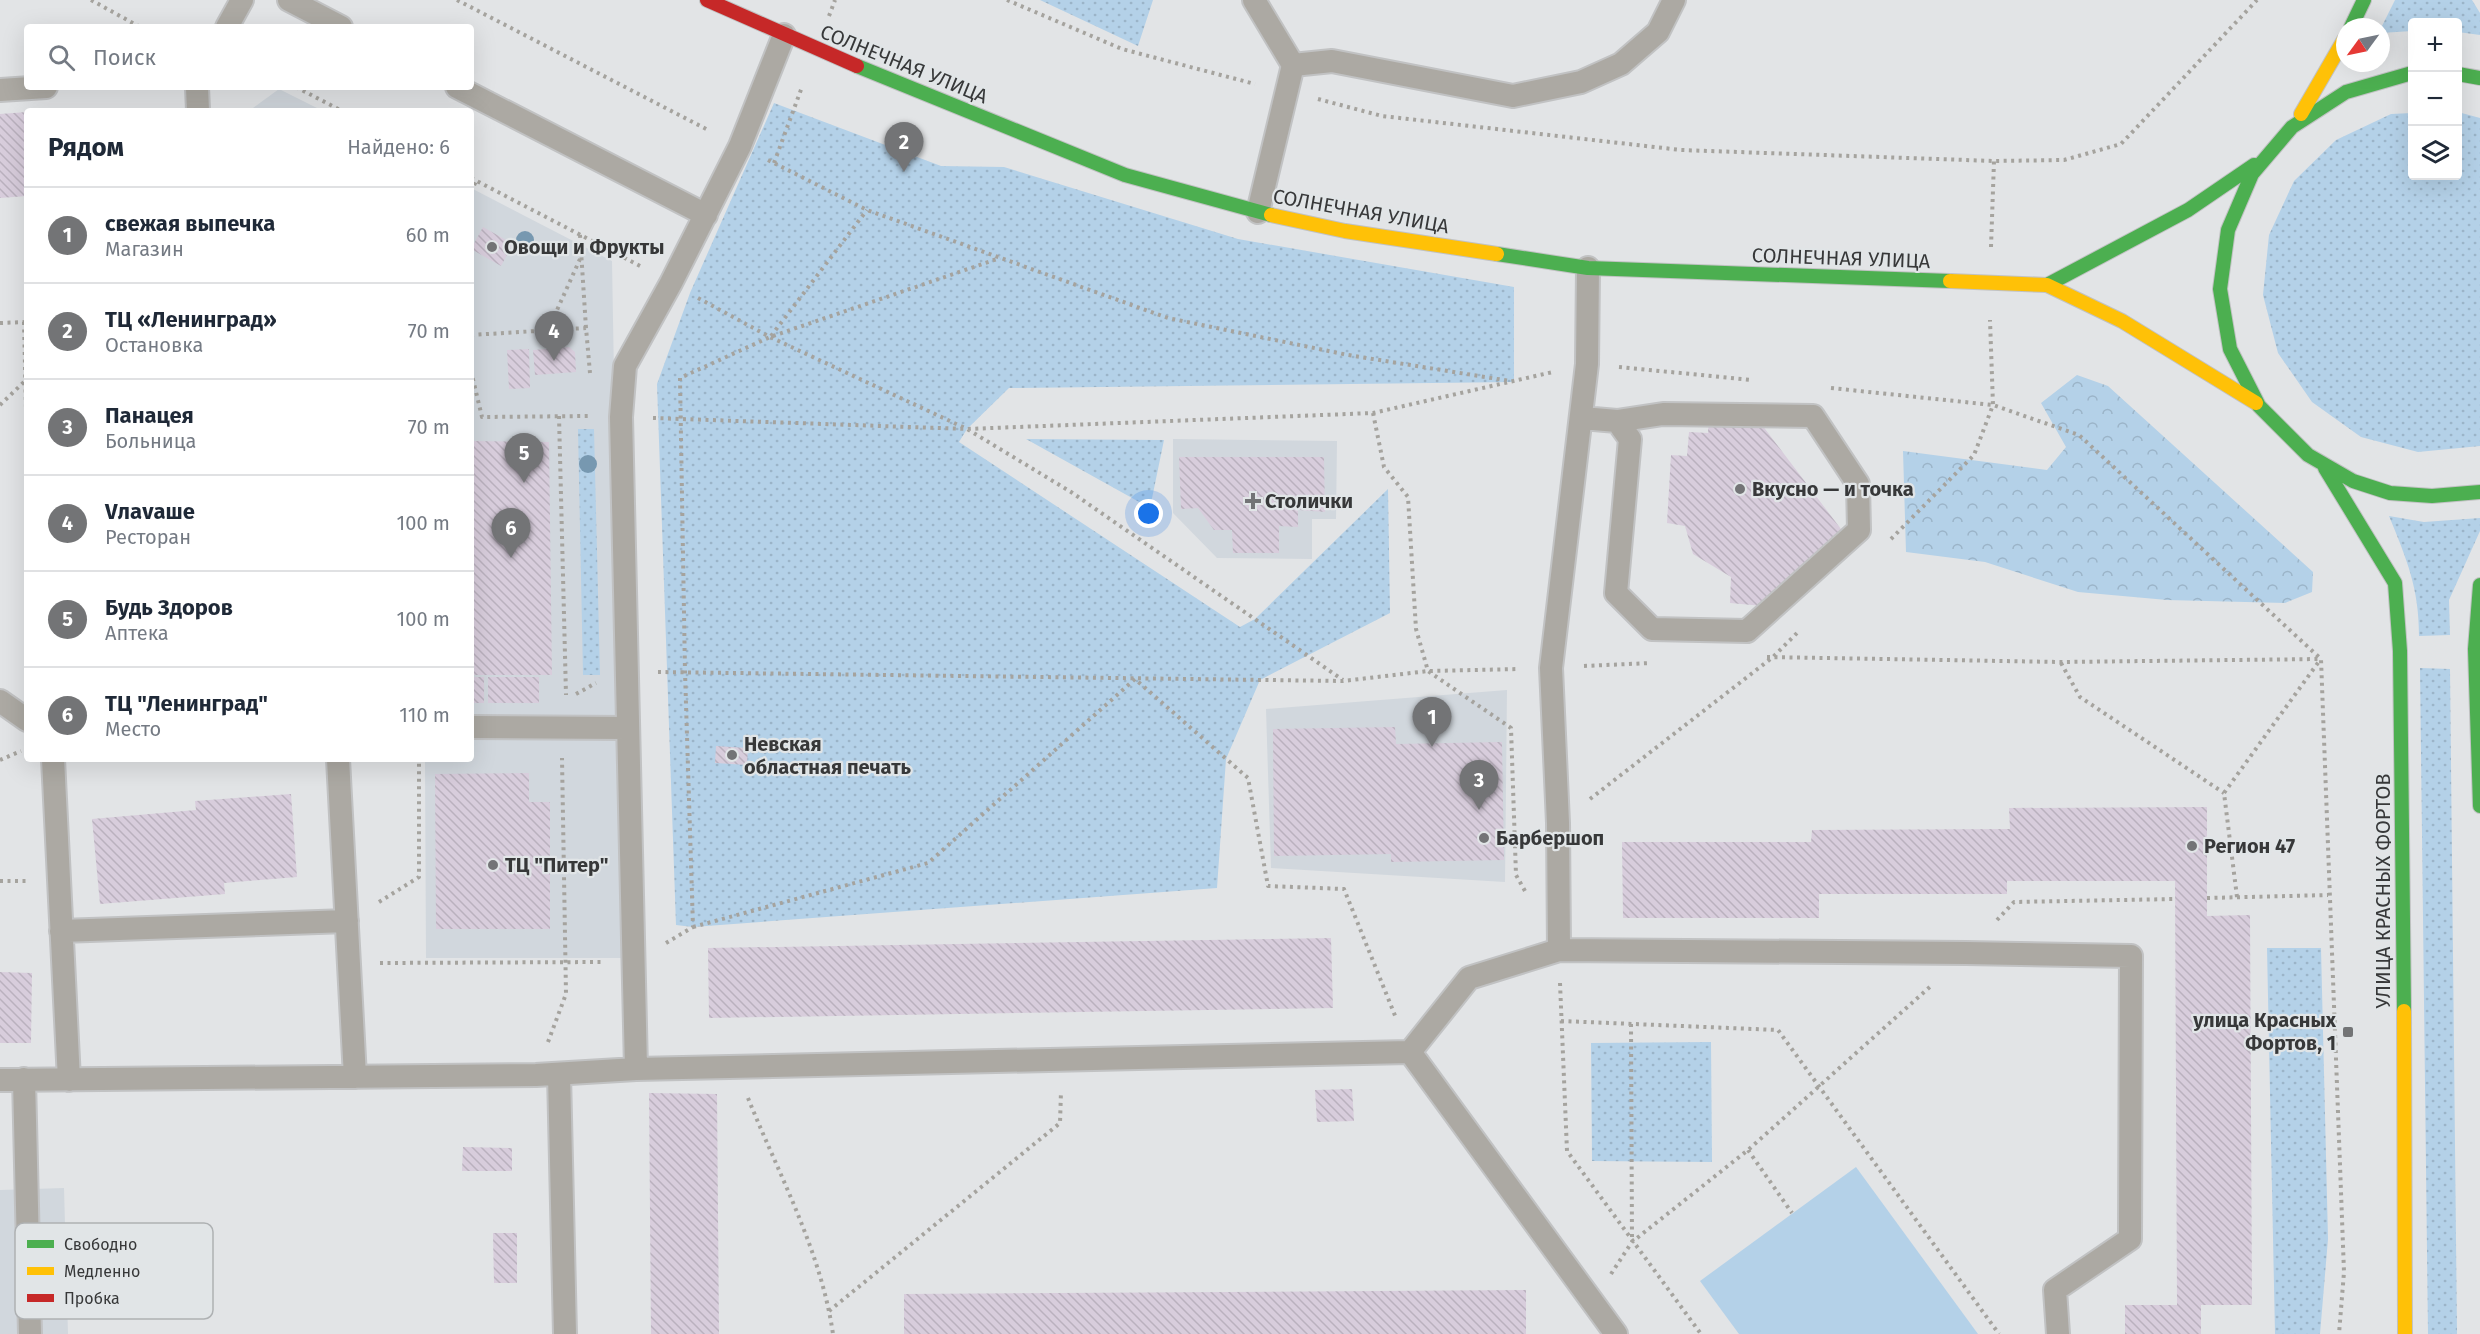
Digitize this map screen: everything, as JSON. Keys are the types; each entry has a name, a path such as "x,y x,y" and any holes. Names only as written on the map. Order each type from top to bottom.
{"street":[{"name":"СОЛНЕЧНАЯ УЛИЦА","path":"707,0 784,35 1125,175 1258,212 1345,231 1588,267 2047,285 2122,321 2256,404"},
{"path":"2355,18 2364,0"},
{"path":"2298,119 2336,54"},
{"path":"2408,74 2380,78 2351,88 2324,102 2298,119 2258,163 2242,190 2230,220 2222,251 2220,283 2222,314 2229,346 2240,376 2256,404 2287,440 2325,468 2361,485 2401,495 2442,497 2480,492"},
{"path":"2462,75 2480,78"},
{"path":"2047,285 2188,210 2258,163"},
{"name":"УЛИЦА КРАСНЫХ ФОРТОВ","path":"2325,468 2395,583 2400,651 2404,908 2405,1334"},
{"path":"2480,585 2475,649 2480,806"}],"lane":[{"path":"230,24 242,0"},
{"path":"289,0 335,24"},
{"path":"1254,0 1293,65 1258,212"},
{"path":"1293,65 1332,62 1513,96 1581,82 1621,64 1658,32 1674,0"},
{"path":"636,1069 621,417 625,366 672,283 740,146 784,35"},
{"path":"0,90 24,88"},
{"path":"197,90 198,108"},
{"path":"463,90 706,215"},
{"path":"1559,950 1558,824 1551,668 1587,364 1588,267"},
{"path":"1582,418 1617,421 1663,414 1813,417 1858,483 1859,530 1747,631 1652,629 1616,593 1630,439 1617,421"},
{"path":"0,701 24,718"},
{"path":"474,727 628,728"},
{"path":"53,762 69,1080"},
{"path":"338,762 356,1077"},
{"path":"61,931 347,921"},
{"path":"0,1080 536,1075 636,1069 1410,1052 1469,978 1559,950 1954,952 2131,956 2130,1239 2055,1290 2058,1334"},
{"path":"1410,1052 1616,1334"},
{"path":"560,1074 565,1334"},
{"path":"24,1079 27,1223"},
{"path":"30,1319 30,1334"}],"path":[{"path":"91,0 135,24"},
{"path":"457,0 867,210 1168,318 1348,355 1514,382"},
{"path":"829,16 835,0"},
{"path":"1006,0 1122,49 1382,116 1681,150 1994,162 2064,160 2121,144 2258,0"},
{"path":"774,163 802,87"},
{"path":"302,90 336,108"},
{"path":"474,185 476,181 770,337 967,429 1071,492 1343,681"},
{"path":"770,337 867,210"},
{"path":"580,235 590,383"},
{"path":"548,330 581,257"},
{"path":"693,927 679,419 680,378 770,337 1000,258"},
{"path":"0,323 24,322"},
{"path":"474,335 586,328"},
{"path":"621,417 967,429 1373,413 1587,364 1762,381"},
{"path":"0,405 24,382"},
{"path":"474,383 482,417 583,416"},
{"path":"1821,387 1993,405 2079,435 2321,659 2328,895 2344,1272 2339,1334"},
{"path":"1373,413 1384,467 1408,497 1416,630 1428,671 1510,728 1516,875 1527,894"},
{"path":"559,416 567,700 614,672 1343,681 1428,671 1517,669"},
{"path":"1762,657 2061,662 2321,659"},
{"path":"2237,897 2224,793 2321,659"},
{"path":"2061,662 2080,697 2224,793"},
{"path":"1551,668 1656,663"},
{"path":"350,963 633,962 693,927 928,862 1135,679"},
{"path":"1135,679 1248,778 1268,886 1344,889 1410,1052"},
{"path":"536,1075 566,994 561,728"},
{"path":"0,760 24,750"},
{"path":"347,921 419,877 419,762"},
{"path":"2207,898 2328,895"},
{"path":"1559,950 1567,1151 1701,1334"},
{"path":"1562,1021 1778,1030 1999,1334"},
{"path":"1631,1024 1632,1242"},
{"path":"1632,1242 1748,1150 1888,1027"},
{"path":"830,1311 1060,1123 1061,1061"},
{"path":"735,1067 808,1238 830,1311 832,1334"},
{"path":"1748,1150 1792,1213"}],"shaded area":[{"path":"278,90 281,90 317,108 253,108"},
{"path":"474,190 612,261 624,958 426,958 425,762 474,762"},
{"path":"1173,439 1337,441 1336,519 1312,519 1312,559 1217,558 1173,513"},
{"path":"1507,690 1505,882 1271,868 1266,709"},
{"path":"64,1188 65,1223 15,1223 15,1319 68,1319 68,1334 0,1334 0,1190"}],"green space":[{"path":"1040,0 1153,0 1138,46"},
{"path":"2395,0 2472,0 2480,13 2480,35 2462,33 2462,18 2408,18 2408,31 2390,32 2390,18 2386,18"},
{"path":"774,103 941,166 1004,167 1238,239 1514,287 1514,382 1009,388 967,429 959,442 1240,627 1255,619 1388,489 1390,613 1260,680 1226,759 1217,888 693,927 676,925 657,384 690,293"},
{"path":"2408,113 2408,180 2462,180 2462,113 2480,118 2480,446 2418,452 2361,437 2312,402 2278,353 2263,295 2269,235 2294,181 2336,140 2391,114"},
{"path":"2077,375 2108,386 2313,572 2312,592 2285,603 2167,600 2078,592 1985,562 1906,552 1903,451 2047,470 2066,447 2041,403"},
{"path":"578,429 594,429 600,675 583,675"},
{"path":"1026,439 1164,440 1150,508"},
{"path":"2389,516 2424,522 2480,518 2480,531 2449,600 2450,635 2419,636 2417,603 2411,574"},
{"path":"2420,668 2450,669 2457,1334 2428,1334"},
{"path":"2267,948 2321,948 2328,1239 2320,1334 2275,1334"},
{"path":"1711,1042 1712,1162 1592,1161 1591,1043"},
{"path":"1856,1167 1978,1334 1739,1334 1700,1281"}],"building":[{"path":"24,112 24,196 0,198 0,114"},
{"name":"Овощи и Фрукты","path":"483,227 513,244 501,266 474,251 474,244"},
{"path":"569,347 575,352 576,372 535,375 533,350"},
{"path":"529,349 530,388 509,389 507,350"},
{"name":"Вкусно — и точка","path":"1709,417 1759,421 1844,533 1763,606 1730,603 1731,577 1693,554 1685,526 1667,523 1671,455 1687,456 1689,432 1708,433"},
{"path":"474,441 549,442 552,675 474,675"},
{"path":"1179,457 1324,457 1325,512 1298,510 1298,527 1279,526 1279,553 1233,553 1232,530 1214,530 1198,508 1181,509"},
{"path":"474,677 484,677 484,703 474,703"},
{"path":"488,677 539,677 539,703 488,703"},
{"path":"1395,727 1396,744 1502,742 1504,860 1391,862 1391,854 1274,856 1273,729"},
{"name":"Невская областная печать","path":"716,746 748,748 747,765 715,763"},
{"name":"ТЦ \"Питер\"","path":"529,773 529,802 550,802 550,929 436,929 435,774"},
{"path":"291,794 297,877 224,883 225,894 100,904 92,819 196,810 195,801"},
{"path":"2207,807 2207,916 2250,915 2252,1305 2201,1305 2201,1334 2125,1334 2125,1305 2177,1305 2175,881 2007,881 2007,894 1819,894 1819,918 1623,918 1622,842 1811,842 1812,830 2010,829 2009,808"},
{"path":"1331,938 1333,1008 709,1018 708,948"},
{"path":"0,972 32,973 31,1043 0,1043"},
{"path":"1352,1089 1354,1121 1317,1122 1315,1090"},
{"path":"649,1093 717,1094 719,1334 651,1334"},
{"path":"463,1147 512,1148 512,1171 462,1171"},
{"path":"493,1233 517,1233 517,1283 494,1283"},
{"path":"1526,1290 1526,1334 904,1334 904,1294"}],"traffic: fast":[{"path":"2355,18 2364,0"},
{"path":"857,66 1125,175 1271,215"},
{"path":"2408,74 2346,92 2292,127 2252,174 2228,230 2220,289 2230,349 2259,406 2308,455 2353,481 2390,493 2432,496 2480,492"},
{"path":"2462,75 2480,78"},
{"path":"2047,285 2188,210 2254,165"},
{"path":"1497,254 1588,268 1950,281"},
{"path":"2325,468 2395,583 2400,651 2404,1011"},
{"path":"2480,585 2475,649 2480,806"}],"traffic: slow":[{"path":"2301,114 2336,54"},
{"path":"1271,215 1345,231 1497,254"},
{"path":"1950,281 2047,285 2122,321 2256,403"},
{"path":"2404,1011 2405,1334"}],"traffic: jam":[{"path":"707,0 857,66"}],"place":[{"name":"ТЦ «Ленинград»","path":"904,172"},
{"name":"Овощи и Фрукты","path":"492,247"},
{"name":"Vлаvаше","path":"554,361"},
{"name":"Будь Здоров","path":"524,483"},
{"name":"Вкусно — и точка","path":"1740,489"},
{"name":"Столички","path":"1253,501"},
{"name":"ТЦ \"Ленинград\"","path":"511,558"},
{"name":"свежая выпечка","path":"1432,747"},
{"name":"Невская областная печать","path":"732,755"},
{"name":"Панацея","path":"1479,810"},
{"name":"Барбершоп","path":"1484,838"},
{"name":"Регион 47","path":"2192,846"},
{"name":"ТЦ \"Питер\"","path":"493,865"},
{"name":"улица Красных Фортов, 1","path":"2348,1032"}]}
